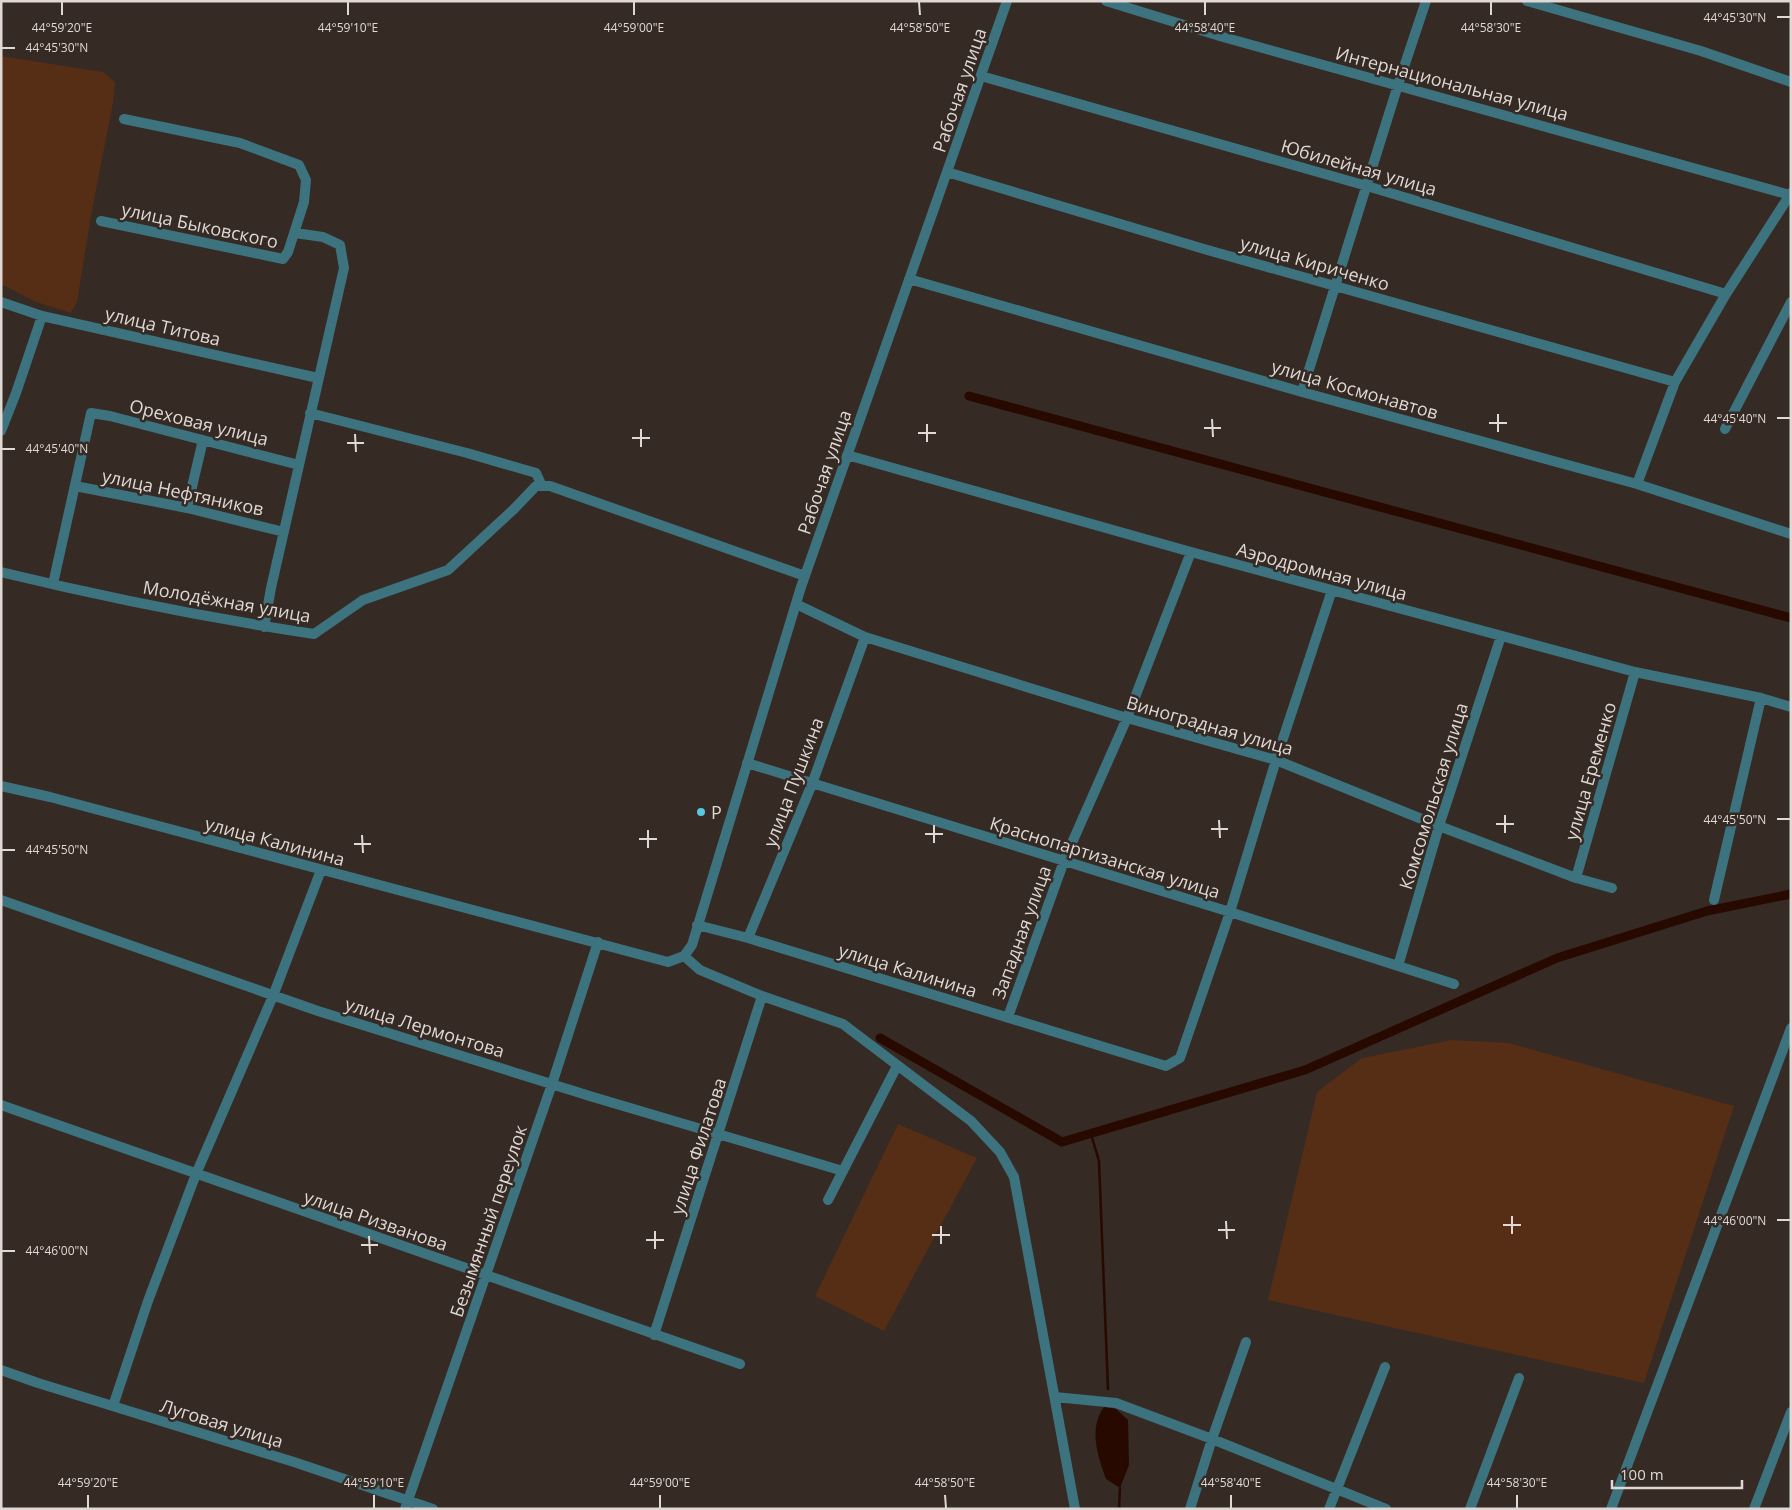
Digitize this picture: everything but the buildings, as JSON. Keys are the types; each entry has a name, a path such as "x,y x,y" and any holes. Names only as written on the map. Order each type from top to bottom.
{"street":[{"name":"Рабочая улица","path":"684,956 692,945 805,576 1007,1"},
{"name":"Интернациональная улица","path":"1106,1 1223,38 1790,194"},
{"path":"1302,392 1426,1"},
{"path":"1527,1 1701,52 1791,82"},
{"name":"Юбилейная улица","path":"981,76 1368,186 1726,294"},
{"path":"124,118 240,143 299,165 306,180 304,202 295,233"},
{"name":"улица Кириченко","path":"947,172 1075,211 1675,382"},
{"path":"1637,484 1675,382 1726,294 1790,194"},
{"name":"улица Быковского","path":"101,221 283,260 295,233 323,237 340,245 344,268 318,378"},
{"name":"улица Космонавтов","path":"909,279 1302,392 1637,484 1791,534"},
{"name":"улица Титова","path":"1,302 42,316 318,378"},
{"path":"1725,429 1791,302"},
{"path":"1,431 22,377 42,316"},
{"path":"264,626 318,378"},
{"name":"Ореховая улица","path":"75,486 91,413 110,416 299,465"},
{"path":"310,413 467,453 536,474 546,486 805,576"},
{"path":"187,508 203,440"},
{"name":"Аэродромная улица","path":"847,455 1191,552 1635,672 1760,698 1791,707"},
{"path":"53,584 75,486"},
{"name":"улица Нефтяников","path":"75,486 187,508 284,532"},
{"name":"Молодёжная улица","path":"1,572 264,626 314,634 363,600 448,570 536,486 546,486"},
{"name":"Западная улица","path":"1008,1017 1064,861 1127,718 1191,552"},
{"path":"1230,912 1276,760 1332,590"},
{"name":"Виноградная улица","path":"796,604 865,637 1127,718 1276,760 1439,826 1576,878 1612,888"},
{"name":"Комсомольская улица","path":"1398,966 1439,826 1501,636"},
{"name":"улица Пушкина","path":"748,938 812,784 865,637"},
{"name":"улица Еременко","path":"1576,878 1635,672"},
{"path":"1714,900 1760,698"},
{"name":"Краснопартизанская улица","path":"747,763 1230,912 1454,984"},
{"name":"улица Калинина","path":"1,786 50,797 668,962 684,956"},
{"path":"113,1406 148,1300 196,1174 273,996 321,870"},
{"name":"улица Лермонтова","path":"1,900 273,996 552,1084 843,1171"},
{"name":"улица Калинина","path":"697,925 748,938 1166,1066 1180,1058 1230,912"},
{"name":"Безымянный переулок","path":"406,1505 552,1084 598,942"},
{"path":"684,956 700,970 762,996 844,1024 971,1121 1000,1152 1014,1176 1075,1509"},
{"name":"улица Филатова","path":"654,1335 762,996"},
{"path":"1611,1509 1791,1028"},
{"path":"828,1200 897,1066"},
{"name":"улица Ризванова","path":"1,1105 740,1364"},
{"path":"1190,1509 1246,1342"},
{"path":"1330,1509 1385,1367"},
{"name":"Луговая улица","path":"1,1370 294,1462 406,1505 434,1509"},
{"path":"1470,1509 1519,1378"},
{"path":"1055,1397 1116,1403 1212,1439 1386,1509"},
{"path":"1754,1509 1791,1412"}],"shaded area":[{"path":"1,56 103,72 115,82 113,103 92,210 77,302 71,313 36,302 1,284"},
{"path":"1452,1040 1509,1043 1734,1106 1644,1383 1268,1300 1317,1092 1362,1058"},
{"path":"898,1124 977,1158 884,1331 815,1296"},
{"path":"1104,1407 1116,1409 1128,1420 1129,1465 1120,1488 1106,1479 1096,1443 1096,1424"}],"waterway":[{"path":"969,396 1791,618"},
{"path":"880,1038 1062,1142 1305,1070 1557,958 1707,911 1791,894"},
{"path":"1091,1134 1099,1161 1108,1389"},
{"path":"1119,1509 1120,1488"}],"place":[{"name":"Р","path":"701,812"}]}
